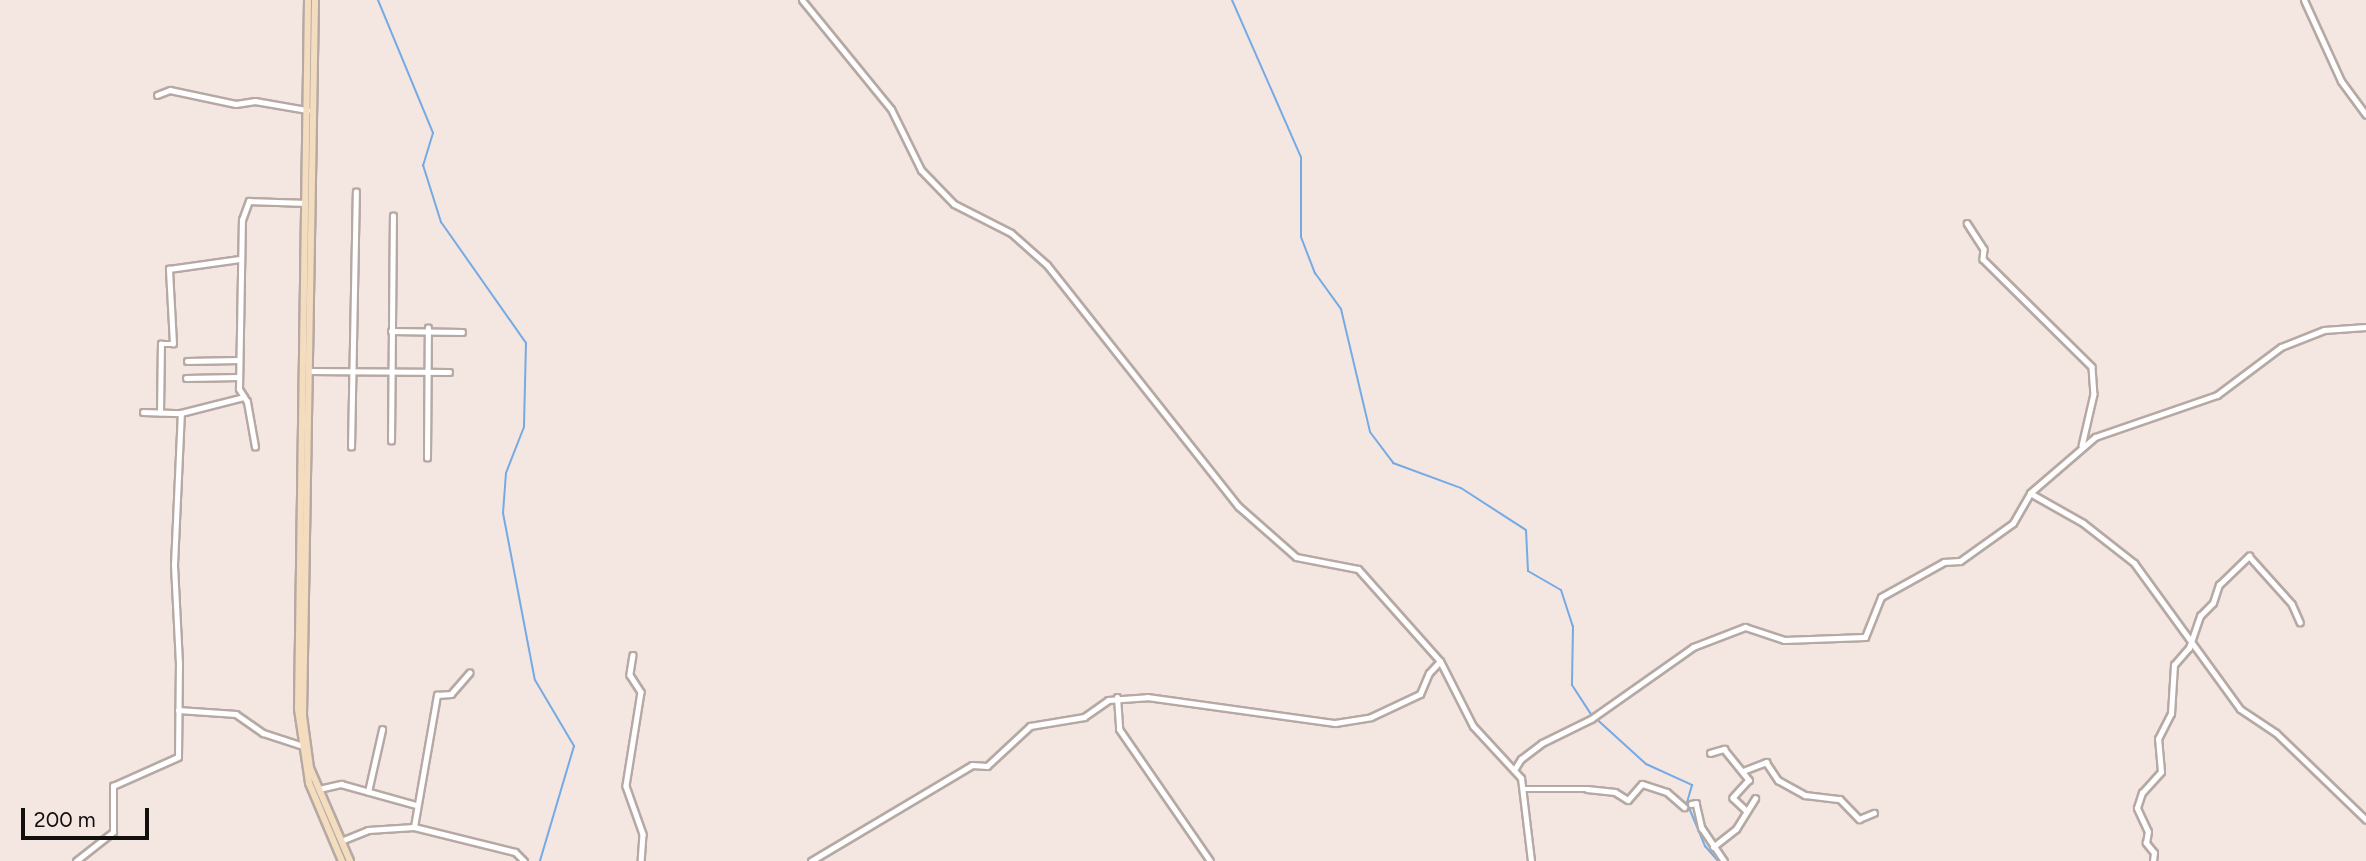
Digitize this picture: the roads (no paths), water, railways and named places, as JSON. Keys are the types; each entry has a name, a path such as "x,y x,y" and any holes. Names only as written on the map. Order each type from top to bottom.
{"main road":[{"path":"308,0 309,371 303,716 305,745 318,790 350,861"},
{"path":"315,0 305,203 300,745 309,783 342,861"}],"street":[{"path":"802,0 891,109 921,170 954,204 1011,233 1047,265 1238,506 1296,557 1358,569 1440,661 1473,726 1514,770 1523,789 1529,859"},
{"path":"2304,0 2341,81 2366,115"},
{"path":"157,95 170,90 236,104 255,102 310,110"},
{"path":"351,447 356,192"},
{"path":"255,447 239,377 239,260 242,220 249,201 305,203"},
{"path":"391,441 393,216"},
{"path":"1967,223 1984,249 1983,259 2092,366 2094,394 2082,446"},
{"path":"160,413 160,344 173,344 169,269 239,260"},
{"path":"1514,770 1521,759 1542,743 1594,717 1693,647 1745,627 1784,640 1865,637 1881,597 1944,562 1960,561 2013,523 2030,493 2095,437 2217,395 2281,347 2324,330 2366,327"},
{"path":"391,331 428,328 462,332"},
{"path":"426,458 428,328"},
{"path":"187,361 239,360"},
{"path":"309,371 449,372"},
{"path":"186,378 239,377"},
{"path":"144,412 181,414 244,397"},
{"path":"76,861 113,832 113,786 178,757 174,565 181,414"},
{"path":"2030,493 2084,523 2134,563 2154,585 2155,594 2240,709 2276,733 2366,820"},
{"path":"2153,861 2154,853 2146,844 2148,832 2137,808 2142,793 2161,772 2158,739 2171,713 2174,665 2190,641 2219,585 2249,556 2292,604 2301,622"},
{"path":"633,656 630,675 640,692 626,786 643,834 641,861"},
{"path":"813,861 843,838 972,765 987,766 1030,726 1084,717 1117,697 1335,723 1371,717 1420,694 1429,673 1440,661"},
{"path":"414,827 437,695 451,694 468,673"},
{"path":"1117,697 1119,729 1210,861"},
{"path":"178,710 236,714 263,733 300,745"},
{"path":"368,792 382,730"},
{"path":"1710,753 1724,749 1749,780 1733,798 1746,810"},
{"path":"1743,771 1766,762 1778,780 1805,795 1840,799 1859,819 1874,813"},
{"path":"318,790 341,784 416,805"},
{"path":"1523,789 1587,789 1615,792 1628,800 1642,784 1667,792 1684,807"},
{"path":"1713,847 1735,829 1755,798"},
{"path":"1691,804 1696,803 1702,828 1724,861"},
{"path":"341,841 369,830 414,827 515,852 524,861"}],"waterway":[{"path":"378,0 433,133 423,165 441,222 526,343 524,427 506,473 503,513 535,680 574,746 540,861"},
{"path":"1232,0 1301,157 1301,237 1315,273 1341,309 1370,432 1393,463 1461,488 1526,530 1528,571 1561,590 1573,626 1572,685 1591,714 1646,764 1692,785 1687,803 1705,846 1718,861"}]}
